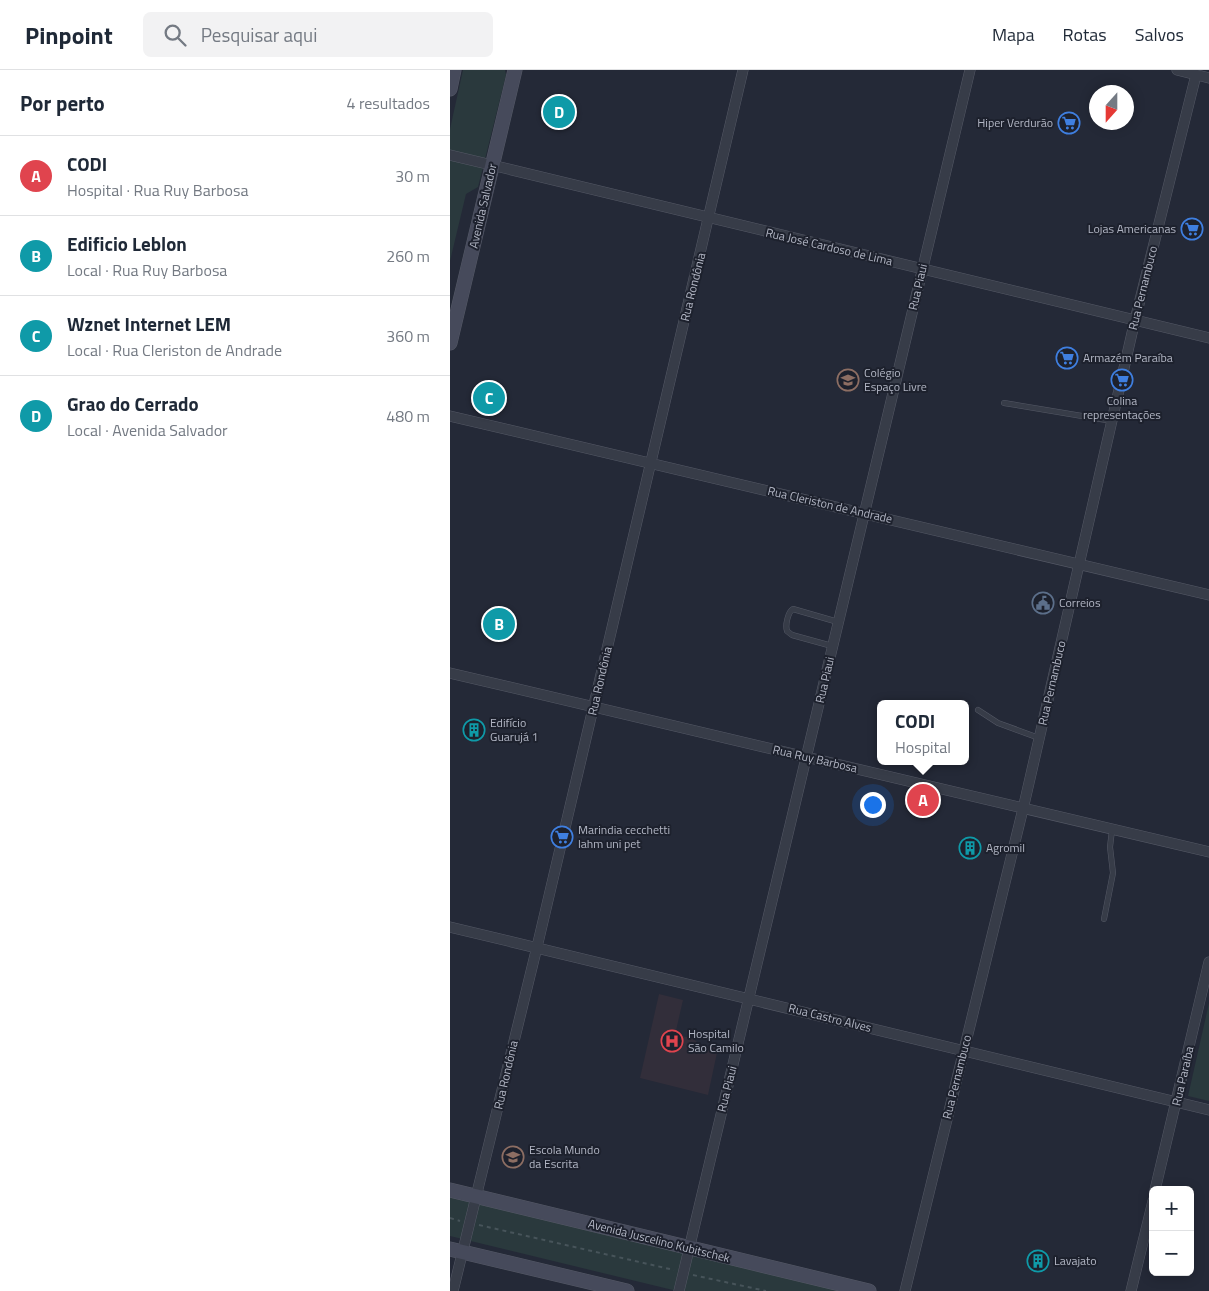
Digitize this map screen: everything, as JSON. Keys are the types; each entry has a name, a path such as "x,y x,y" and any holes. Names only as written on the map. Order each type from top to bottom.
{"main road":[{"path":"450,89 454,70"},
{"name":"Avenida Salvador","path":"450,343 515,70"},
{"name":"Avenida Juscelino Kubitschek","path":"450,1190 868,1291"},
{"path":"456,1251 627,1291"}],"street":[{"name":"Rua Rondônia","path":"453,1291 456,1251 470,1223 477,1197 743,70"},
{"name":"Rua Piaui","path":"679,1291 970,70"},
{"path":"1177,70 1209,78"},
{"name":"Rua Pernambuco","path":"905,1291 1023,808 1135,320 1196,74"},
{"name":"Rua José Cardoso de Lima","path":"450,155 709,219 1209,338"},
{"name":"Rua Cleriston de Andrade","path":"450,416 1209,596"},
{"name":"Rua Ruy Barbosa","path":"450,673 1209,852"},
{"name":"Rua Castro Alves","path":"450,927 1209,1110"},
{"name":"Rua Paraíba","path":"1156,1186 1209,962"},
{"path":"1131,1291 1149,1217"}],"lane":[{"path":"1004,404 1112,422"},
{"path":"833,646 792,635 787,631 786,624 790,610 793,609 838,622"},
{"path":"978,710 998,723 1039,738"},
{"path":"1104,919 1113,874 1110,847 1112,829"}],"path":[{"path":"450,1218 766,1291"}],"shaded area":[{"path":"463,70 505,70 506,75 478,187 466,194 450,261 450,129"},
{"name":"Hospital São Camilo","path":"659,994 683,1000 675,1035 692,1038 701,1045 718,1048 708,1095 640,1078"},
{"path":"1209,1003 1209,1101 1188,1096"},
{"path":"450,1196 849,1291 677,1291 450,1236"}],"place":[{"name":"Grao do Cerrado","path":"559,112"},
{"name":"Hiper Verdurão","path":"1069,123"},
{"name":"Lojas Americanas","path":"1192,229"},
{"name":"Armazém Paraíba","path":"1067,358"},
{"name":"Colégio Espaço Livre","path":"848,380"},
{"name":"Colina representações","path":"1122,380"},
{"name":"Wznet Internet LEM","path":"489,398"},
{"name":"Correios","path":"1043,603"},
{"name":"Edificio Leblon","path":"499,624"},
{"name":"Edifício Guarujá 1","path":"474,730"},
{"name":"CODI","path":"923,800"},
{"name":"Marindia cecchetti lahm uni pet","path":"562,837"},
{"name":"Agromil","path":"970,848"},
{"name":"Hospital São Camilo","path":"672,1041"},
{"name":"Escola Mundo da Escrita","path":"513,1157"},
{"name":"Lavajato","path":"1038,1261"}]}
